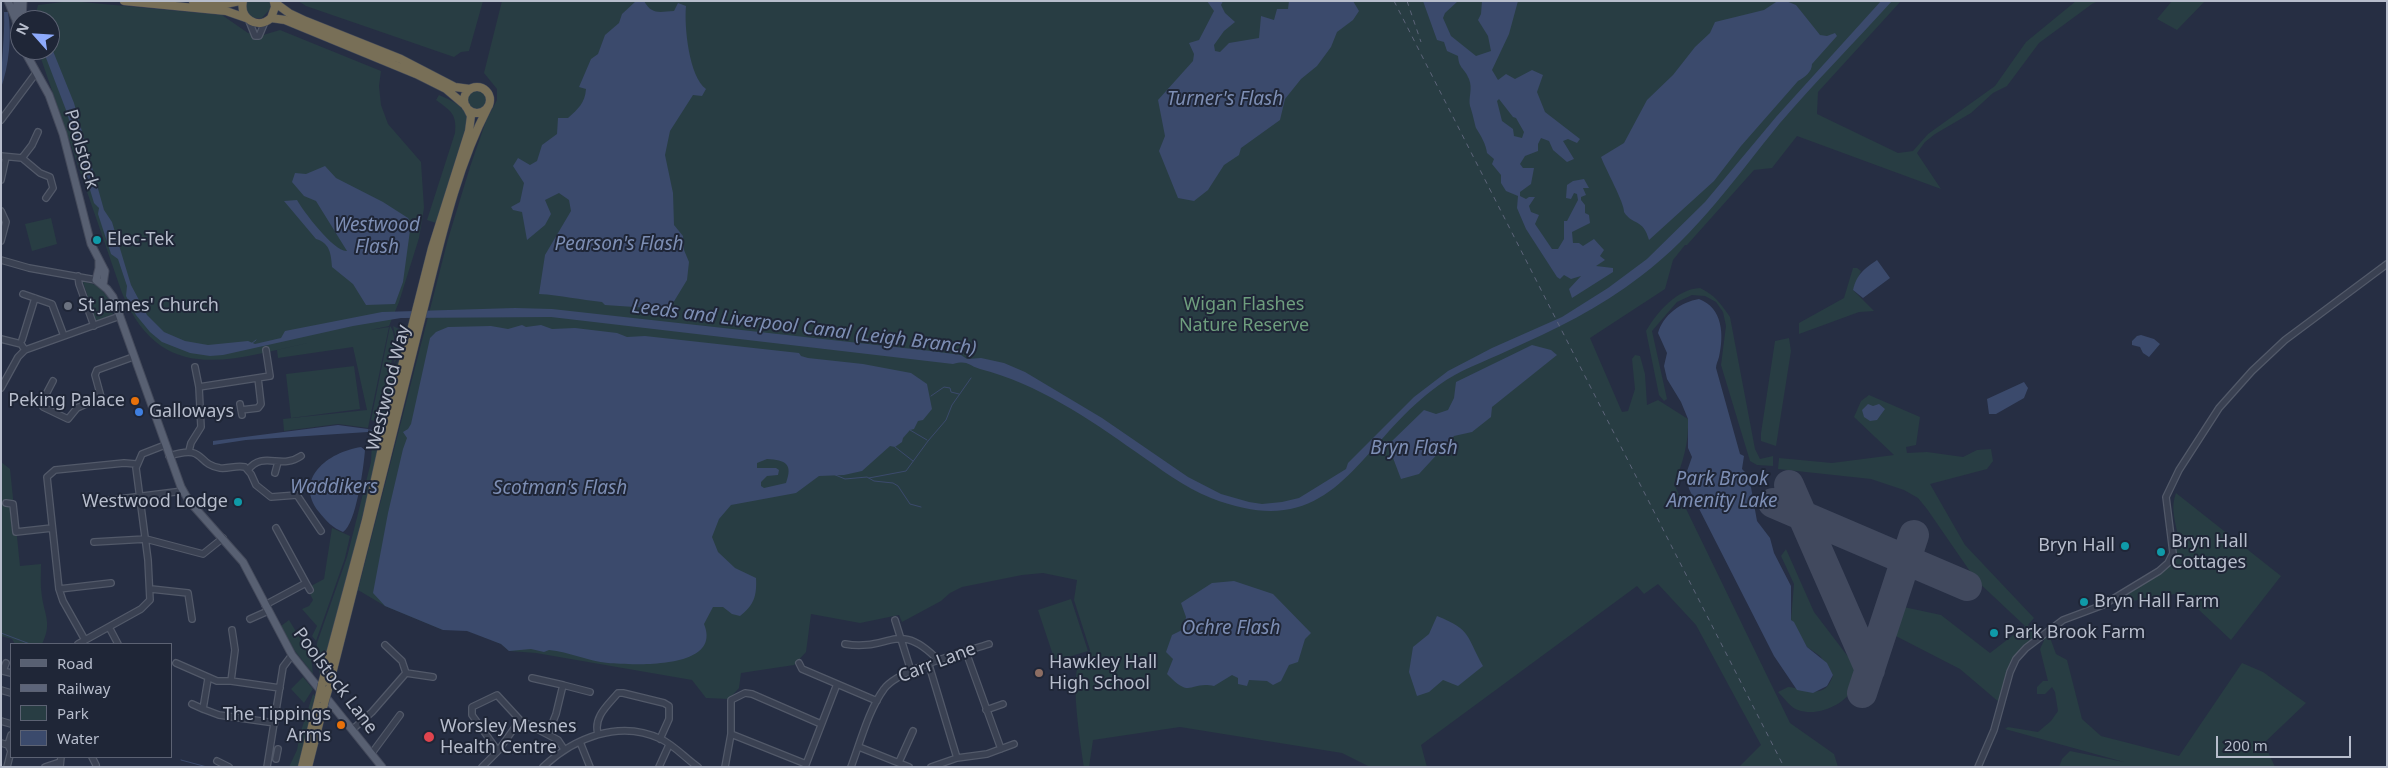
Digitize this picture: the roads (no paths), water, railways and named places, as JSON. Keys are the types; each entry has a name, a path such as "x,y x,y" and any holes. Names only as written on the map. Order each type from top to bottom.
{"highway":[{"path":"124,1 226,11 254,23 268,20 285,20 398,65 440,86 478,113 488,107 490,99 487,92 481,87 470,89 455,87 401,59 315,25 290,13 274,2"},
{"path":"193,1 225,4 242,1 242,9 247,19"},
{"path":"268,20 274,13 274,2"},
{"path":"467,107 465,95 470,89"},
{"name":"Westwood Way","path":"308,767 325,687 423,299 443,208 469,131 471,116 467,107"},
{"name":"Westwood Way","path":"423,299 476,132 488,107"},
{"name":"Westwood Way","path":"302,767 322,701"}],"main road":[{"name":"Poolstock","path":"29,60 49,95 63,134 91,244 105,271 103,285"},
{"path":"96,280 99,261"},
{"name":"Poolstock","path":"96,280 111,294 120,316 174,474"},
{"name":"Poolstock Lane","path":"174,474 183,491 250,573 266,608 292,655 382,767"}],"street":[{"path":"247,19 255,36 259,36 268,20"},
{"path":"1,120 36,73"},
{"path":"22,158 32,145 38,132"},
{"path":"1,180 4,157 22,158 40,173 50,177 53,188 46,198"},
{"path":"1,210 6,222 1,241"},
{"path":"1,260 30,268 96,280"},
{"path":"1978,767 1994,730 2010,672 2016,659 2026,648 2063,620 2104,605 2132,588 2159,571 2170,559 2172,553 2166,497 2179,470 2219,408 2252,370 2285,340 2387,264"},
{"path":"78,276 78,284 94,326"},
{"path":"23,294 52,304 64,336"},
{"path":"22,340 35,298"},
{"path":"2,385 18,357 25,350 120,316"},
{"path":"1,339 21,344 25,350"},
{"path":"200,388 272,376 266,350"},
{"path":"53,384 43,400 42,407 68,419 77,408 101,397 95,375 97,370 133,357"},
{"path":"189,451 190,443 200,427 200,388 195,367"},
{"path":"241,410 258,408 261,404 258,378"},
{"path":"80,643 145,606 150,600 151,589 146,539 136,464 144,452 164,445"},
{"path":"168,456 189,451 220,468 240,466 248,470 256,485 271,497 298,495 321,531"},
{"path":"248,470 254,462 262,459 278,462 298,459"},
{"path":"85,640 63,601 59,589 47,480 50,473 55,470 124,462 136,464"},
{"path":"275,473 278,462"},
{"path":"87,503 183,491"},
{"path":"6,503 13,504 16,532 52,528"},
{"path":"276,528 310,590"},
{"path":"94,542 146,539 203,554 223,538"},
{"path":"59,589 111,583"},
{"path":"250,619 306,583"},
{"path":"151,589 188,593 192,619"},
{"path":"895,620 912,671"},
{"path":"109,627 117,643"},
{"path":"231,681 235,650 231,638 232,630"},
{"path":"845,644 861,647 900,638 909,638 930,652 939,661"},
{"name":"Carr Lane","path":"851,767 877,701 890,682 912,671 989,644"},
{"path":"388,646 402,661 406,673"},
{"path":"966,652 1001,749"},
{"path":"267,767 275,753 275,723 283,667 292,655"},
{"path":"798,662 802,669 877,701"},
{"path":"6,663 3,671 10,673"},
{"path":"176,663 208,679 280,688"},
{"path":"929,665 957,758"},
{"path":"406,673 433,677"},
{"path":"353,729 372,712 406,673"},
{"path":"532,678 590,692"},
{"path":"203,709 208,679"},
{"path":"731,734 805,765 837,684"},
{"path":"548,734 556,714 563,685"},
{"path":"725,767 731,734 731,700 745,692 821,724"},
{"path":"598,734 596,723 600,715 618,693 623,693 664,703 669,706 669,719 660,739"},
{"path":"498,751 472,715 472,707 497,695 520,720 558,740 564,749"},
{"path":"192,704 219,715 275,723"},
{"path":"986,710 1003,704"},
{"path":"372,753 400,715"},
{"path":"482,767 498,751 520,720"},
{"path":"543,767 564,749 598,734 629,732 660,739 686,755 698,767"},
{"path":"899,762 910,732"},
{"path":"10,738 8,745 10,751"},
{"path":"580,742 590,767"},
{"path":"1,743 8,745"},
{"path":"931,767 957,758 987,754 1014,744"},
{"path":"659,767 670,745"},
{"path":"859,746 909,767"},
{"path":"92,758 96,765"},
{"path":"45,767 60,762"},
{"path":"217,762 229,767"}],"water":[{"name":"Pearson's Flash","path":"636,1 644,1 650,9 656,12 674,11 678,3 686,6 687,38 692,63 695,74 706,89 702,96 693,95 670,131 665,155 673,193 674,225 683,236 684,250 689,262 687,280 673,303 664,309 605,305 602,302 539,294 545,255 571,211 569,200 559,193 545,200 551,214 545,225 527,240 522,212 513,210 511,207 520,202 524,183 513,166 518,158 530,165 537,161 542,145 557,134 558,118 568,118 575,112 584,98 586,89 579,87 591,59 598,54 605,35 619,23 622,14"},
{"name":"Turner's Flash","path":"1207,1 1223,1 1221,5 1225,13 1235,22 1224,31 1214,45 1215,51 1220,52 1229,43 1259,38 1261,16 1274,20 1277,9 1288,9 1289,1 1353,1 1359,11 1353,20 1337,32 1331,47 1317,66 1301,79 1285,99 1280,120 1241,148 1239,155 1224,165 1208,190 1194,201 1178,198 1159,151 1165,136 1158,100 1193,61 1194,54 1189,43 1199,40 1214,11"},
{"path":"1423,1 1458,1 1445,13 1443,18 1451,36 1476,56 1491,51 1488,36 1478,20 1481,14 1482,1 1518,1 1509,34 1492,70 1498,80 1506,74 1515,79 1532,70 1543,75 1537,92 1545,112 1580,139 1577,143 1568,139 1563,141 1574,159 1567,162 1553,150 1549,141 1541,138 1538,144 1538,151 1525,156 1520,164 1523,168 1534,168 1531,184 1520,192 1520,196 1526,199 1535,197 1529,206 1531,212 1539,215 1535,224 1552,249 1558,249 1564,239 1564,221 1567,221 1578,200 1577,194 1574,193 1571,199 1566,198 1567,185 1573,181 1584,179 1589,188 1583,188 1586,195 1581,197 1581,200 1585,205 1585,213 1589,215 1590,223 1572,232 1573,243 1579,243 1583,246 1594,239 1604,250 1600,256 1605,260 1596,266 1613,268 1613,272 1572,298 1569,289 1581,276 1571,279 1564,275 1560,279 1557,277 1526,229 1517,208 1518,196 1506,191 1501,183 1501,175 1492,164 1494,159 1487,153 1476,128 1470,103 1471,86 1469,79 1461,66 1458,56 1447,51 1444,42 1437,40","holes":["1499,99 1513,117 1516,118 1524,132 1522,138 1514,136 1513,129 1502,121 1497,101"]},
{"path":"1786,1 1796,5 1820,35 1827,36 1835,33 1837,36 1812,64 1808,74 1798,81 1741,146 1714,181 1649,240 1644,228 1624,212 1601,157 1624,143 1647,100 1673,75 1695,47 1710,33 1715,22 1764,10 1776,2"},
{"name":"Leeds and Liverpool Canal (Leigh Branch)","path":"1881,1 1892,1 1807,92 1698,223 1661,260 1641,276 1576,318 1463,371 1439,385 1410,409 1341,482 1316,500 1288,509 1254,510 1211,498 1191,489 1062,403 1001,375 965,363 953,364 551,317 401,318 353,326 223,355 210,356 190,353 162,342 150,332 136,315 126,296 127,286 118,259 111,254 98,214 99,208 94,203 66,110 47,60 57,60 74,103 104,210 112,222 131,285 147,315 164,332 185,341 208,345 248,341 255,344 281,338 285,331 382,312 515,308 552,309 931,351 961,355 967,359 981,358 1004,363 1025,372 1102,418 1188,477 1221,494 1262,504 1299,498 1346,469 1348,463 1414,397 1448,371 1492,348 1562,317 1608,288 1647,259 1705,202 1776,117"},
{"path":"4,12 8,12 10,40 8,60 1,88 2,69"},
{"name":"Westwood Flash","path":"325,166 336,178 383,202 408,218 411,223 403,282 395,304 366,305 353,284 332,267 327,246 316,239 284,201 297,200 327,239 342,250 347,251 316,201 304,196 292,182 295,173 306,174"},
{"path":"1877,260 1890,278 1863,298 1853,290 1855,284 1862,272"},
{"name":"Park Brook Amenity Lake","path":"1699,299 1713,309 1720,323 1721,349 1716,368 1740,454 1744,456 1742,469 1749,476 1757,521 1770,538 1774,553 1791,586 1791,620 1794,622 1807,647 1827,663 1833,675 1827,686 1813,693 1797,690 1774,656 1689,489 1686,474 1692,457 1688,448 1688,419 1681,402 1667,379 1664,366 1667,353 1658,333 1660,326 1674,310 1679,306"},
{"name":"Scotman's Flash","path":"522,325 526,327 541,325 552,329 575,328 617,333 627,337 645,336 799,353 801,356 808,358 863,364 911,373 927,384 932,409 923,420 918,421 914,429 910,430 902,442 895,447 890,446 862,471 844,475 819,476 796,493 731,505 719,519 712,537 718,552 735,568 756,578 754,600 749,608 740,616 732,614 723,607 713,607 704,624 706,639 701,650 689,657 654,664 620,664 601,662 549,650 544,652 531,649 509,651 501,644 467,631 443,630 385,606 373,593 388,513 407,438 403,432 411,424 430,338 436,332 448,327 491,326 508,329","holes":["767,459 786,464 789,471 786,483 764,488 761,486 761,482 767,476 778,475 779,470 776,468 757,468 757,463"]},
{"path":"2141,335 2154,339 2160,344 2149,357 2143,353 2140,347 2132,345 2132,341"},
{"name":"Bryn Flash","path":"1532,345 1551,350 1557,355 1492,407 1491,417 1472,432 1454,436 1419,474 1401,479 1390,450 1390,443 1424,410 1436,414 1448,410 1454,398 1456,382"},
{"path":"2024,382 2028,388 2024,398 1996,414 1989,414 1987,399"},
{"path":"1868,404 1873,406 1879,404 1885,409 1877,420 1870,421 1864,417 1862,410"},
{"path":"338,425 368,429 368,432 246,440 213,445 213,441"},
{"name":"Waddikers","path":"361,447 365,450 358,494 352,518 348,527 343,532 324,518 312,500 310,489 312,478 326,461 349,450"},
{"name":"Ochre Flash","path":"1234,581 1273,594 1311,633 1305,639 1298,662 1289,665 1281,681 1273,685 1267,681 1249,680 1247,686 1238,684 1238,678 1232,675 1214,686 1206,685 1186,688 1181,686 1167,674 1173,659 1166,652 1172,635 1184,629 1186,617 1181,603 1212,583"},
{"path":"1437,616 1457,626 1467,635 1483,666 1458,686 1443,680 1429,692 1417,696 1409,672 1413,647 1429,634"}],"waterway":[{"name":"Leeds and Liverpool Canal (Leigh Branch)","path":"251,344 256,340"},
{"path":"869,478 906,471 946,420 952,405 971,378"},
{"path":"931,396 944,387 950,388 951,392 959,394"},
{"path":"368,430 379,431"},
{"path":"910,430 927,440"},
{"path":"895,447 913,461"},
{"path":"833,474 845,479 867,477 874,481 893,483 898,486 910,504 921,507"},
{"path":"1,633 27,643"},
{"path":"181,760 207,767"}],"railway":[{"path":"1394,1 1784,767"},
{"path":"1407,1 1421,42"}],"place":[{"name":"Elec-Tek","path":"97,240"},
{"name":"St James' Church","path":"68,306"},
{"name":"Peking Palace","path":"135,401"},
{"name":"Galloways","path":"139,412"},
{"name":"Westwood Lodge","path":"238,502"},
{"name":"Bryn Hall","path":"2125,546"},
{"name":"Bryn Hall Cottages","path":"2161,552"},
{"name":"Bryn Hall Farm","path":"2084,602"},
{"name":"Park Brook Farm","path":"1994,633"},
{"name":"Hawkley Hall High School","path":"1039,673"},
{"name":"The Tippings Arms","path":"341,725"},
{"name":"Worsley Mesnes Health Centre","path":"429,737"}],"park label":[{"name":"Wigan Flashes Nature Reserve","path":"1244,315"}]}
